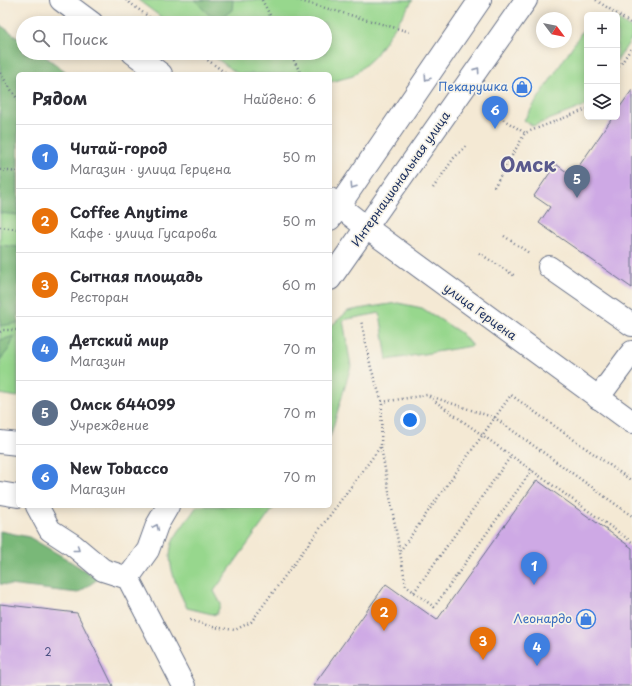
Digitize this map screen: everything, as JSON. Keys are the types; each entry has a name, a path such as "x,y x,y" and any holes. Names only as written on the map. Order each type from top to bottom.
{"main road":[{"path":"61,0 83,16"},
{"path":"333,208 480,0"},
{"name":"Интернациональная улица","path":"332,276 526,0"},
{"path":"142,60 158,72"},
{"name":"улица Герцена","path":"333,208 367,228 632,422"},
{"path":"549,267 632,325"},
{"path":"598,398 632,352"},
{"path":"0,442 16,444"},
{"path":"0,493 16,496"},
{"path":"38,508 50,530 103,570 128,578 184,686"},
{"path":"128,578 148,550 157,525 167,508"}],"path":[{"path":"126,0 148,16"},
{"path":"262,0 270,16"},
{"path":"297,0 410,32"},
{"path":"596,0 632,24"},
{"path":"620,65 632,47"},
{"path":"208,60 224,72"},
{"path":"294,60 300,72"},
{"path":"0,73 16,97"},
{"path":"494,187 525,132 584,110"},
{"path":"493,113 525,132"},
{"path":"433,188 454,158 466,146"},
{"path":"0,170 16,172"},
{"path":"0,227 16,230"},
{"path":"504,236 549,267"},
{"path":"479,253 515,276"},
{"path":"361,320 371,368 382,402 381,446 406,586 434,607 532,470"},
{"path":"0,332 3,330 16,330"},
{"path":"382,402 427,395 495,418 632,516"},
{"path":"427,395 632,542"},
{"path":"400,551 511,395 632,481"},
{"path":"190,620 213,628 235,630 251,622 381,446"},
{"path":"414,592 511,456"}],"green space":[{"path":"138,0 413,0 375,56 353,76 332,81 332,72 235,72 219,60 332,60 332,16 160,16"},
{"path":"194,0 233,0 232,10 224,16 208,14"},
{"path":"620,21 632,29 632,38 620,56"},
{"path":"0,25 16,36 16,60 50,60 66,72 16,72 16,397 0,394"},
{"path":"0,25 16,36 16,60 50,60 66,72 16,72 16,215 0,213"},
{"path":"584,29 584,106 533,126 524,120"},
{"path":"0,245 16,247 16,323 0,326"},
{"path":"398,303 422,308 461,333 472,346 387,360 380,313 343,320 351,366 332,430 332,325 348,311"},
{"path":"15,336 9,349 0,360 0,340"},
{"path":"196,508 274,508 214,591 221,604 216,615 187,608 173,574 170,556 171,547 179,531"},
{"path":"0,531 29,537 98,579 78,593 0,584"}],"building":[{"path":"632,90 632,288 539,223 550,207 534,196 556,164 572,176 611,120 620,120 620,107"},
{"path":"537,480 632,548 632,686 313,686 386,584 437,620"},
{"path":"0,604 77,613 113,686 0,686"}],"place":[{"name":"Пекарушка","path":"522,87"},
{"name":"New Tobacco","path":"495,129"},
{"name":"Омск 644099","path":"577,198"},
{"name":"Читай-город","path":"534,585"},
{"name":"Леонардо","path":"586,619"},
{"name":"Coffee Anytime","path":"384,631"},
{"name":"Сытная площадь","path":"483,660"},
{"name":"Детский мир","path":"537,666"}],"district":[{"name":"Омск","path":"528,165"}]}
